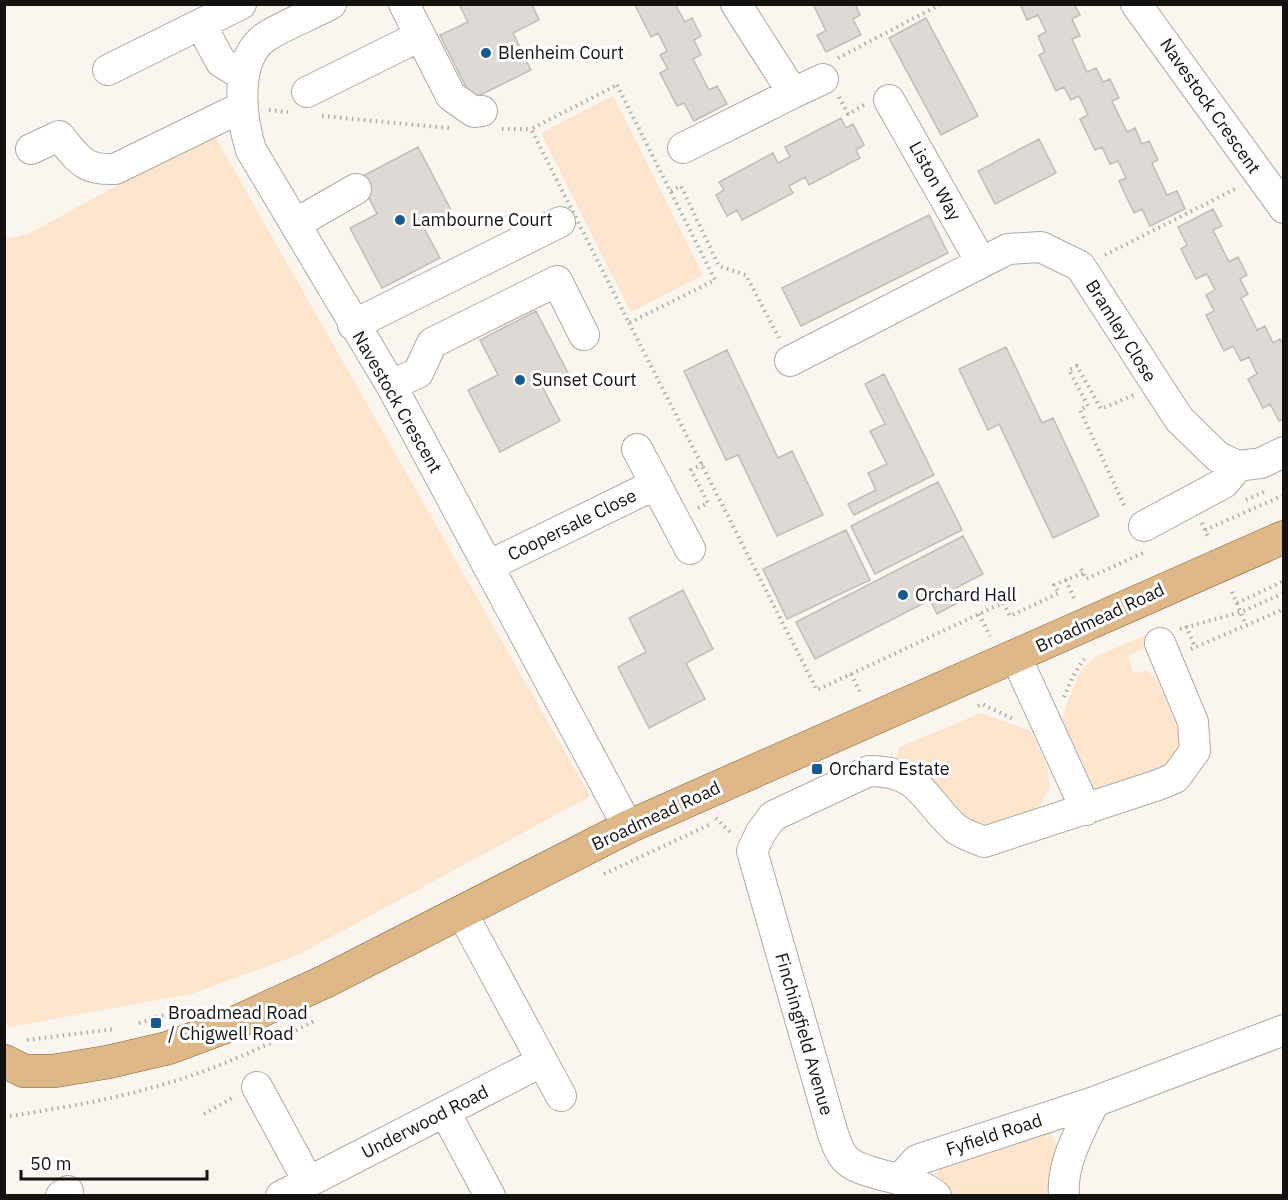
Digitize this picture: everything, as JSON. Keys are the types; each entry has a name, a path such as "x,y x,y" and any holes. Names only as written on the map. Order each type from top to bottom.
{"main road":[{"name":"Broadmead Road","path":"12,1065 54,1071 108,1062 168,1048 230,1025 283,1002 628,827 1284,537"}],"street":[{"path":"108,70 241,4"},
{"name":"Navestock Crescent","path":"331,4 265,38 252,53 244,76 242,107 243,124 251,150 391,385 628,827"},
{"path":"404,4 452,96 474,112 479,123"},
{"path":"736,4 793,93"},
{"name":"Navestock Crescent","path":"1136,4 1284,208"},
{"path":"305,106 420,36"},
{"path":"208,40 220,62 244,76"},
{"path":"683,148 793,93 825,71"},
{"name":"Liston Way","path":"889,99 981,262"},
{"path":"31,149 59,136 79,159 93,170 116,169 242,107"},
{"path":"295,224 356,189"},
{"path":"353,324 560,222"},
{"name":"Bramley Close","path":"790,361 1008,249 1041,246 1082,267 1179,419 1203,445 1218,457 1238,466"},
{"path":"391,385 417,373 432,343 557,281 584,335"},
{"name":"Coopersale Close","path":"637,449 690,549"},
{"path":"1134,515 1224,483 1238,466 1262,463 1284,452"},
{"name":"Coopersale Close","path":"488,566 656,484"},
{"path":"1016,657 1086,810 1175,778 1195,751 1193,722 1169,647"},
{"name":"Finchingfield Avenue","path":"936,1196 929,1190 901,1178 879,1174 853,1165 843,1157 833,1134 752,851 773,816 870,771 882,771 907,778 934,802 956,829 984,842 1086,810"},
{"path":"461,911 561,1096"},
{"name":"Fyfield Road","path":"901,1178 917,1160 1094,1102 1284,1030"},
{"name":"Underwood Road","path":"281,1196 541,1062"},
{"path":"257,1087 308,1181"},
{"path":"1064,1196 1063,1182 1075,1142 1094,1102"},
{"path":"446,1112 490,1196"}],"path":[{"path":"889,99 886,94 848,114 825,71 941,4"},
{"path":"242,107 305,106 531,129 617,86 715,280 628,323"},
{"path":"531,129 817,690 1010,600"},
{"path":"1082,267 1260,177"},
{"path":"670,191 681,186 719,266 747,275 790,361"},
{"path":"1134,515 1080,410 1088,406 1069,370 1077,366 1101,410 1156,386"},
{"path":"693,500 698,508 708,503 691,470 703,464"},
{"path":"1235,505 1274,488"},
{"path":"1205,530 1284,495"},
{"path":"1201,521 1209,539"},
{"path":"1003,603 1010,616 1059,593 1054,585 1083,573"},
{"path":"1066,580 1074,598"},
{"path":"1237,603 1273,583 1284,581"},
{"path":"1222,596 1242,587"},
{"path":"1232,592 1246,625"},
{"path":"1284,593 1241,612 1186,626 1169,647 1185,663 1190,650 1195,647 1284,609"},
{"path":"979,614 990,636"},
{"path":"1186,626 1195,647"},
{"path":"972,709 982,704 1019,722 1061,706 1080,661 1089,655"},
{"path":"851,674 861,694"},
{"path":"598,877 728,817"},
{"path":"133,1024 188,1008"},
{"path":"4,1117 80,1105 156,1087 242,1056 322,1017"},
{"path":"12,1065 122,1028"},
{"path":"204,1114 257,1087"}],"shaded area":[{"path":"613,96 703,275 631,312 541,133"},
{"path":"213,133 590,796 298,955 191,994 10,1027 4,1021 4,239 28,234"},
{"path":"1151,633 1154,643 1128,656 1133,673 1147,671 1158,682 1184,744 1180,762 1102,793 1088,790 1062,721 1067,703 1081,670 1097,656"},
{"path":"981,713 1031,731 1047,766 1050,788 1036,811 990,826 972,823 896,758 900,747"},
{"path":"1045,1128 1056,1142 1058,1150 1054,1195 956,1195 944,1186 937,1175 940,1164"}],"building":[{"name":"Blenheim Court","path":"459,4 532,4 539,20 513,33 531,70 472,99 440,35 468,22"},
{"path":"675,4 685,22 692,18 701,36 694,40 701,55 693,59 709,90 717,86 727,104 694,121 684,103 677,106 660,73 668,69 660,55 667,51 658,33 651,37 635,5"},
{"path":"813,4 855,4 860,15 853,19 861,35 826,52 817,35 826,31"},
{"path":"1020,4 1074,4 1080,15 1072,19 1080,36 1072,39 1087,72 1096,68 1103,82 1110,79 1119,98 1112,101 1127,132 1135,128 1142,144 1149,141 1158,160 1152,163 1167,195 1177,191 1185,209 1150,226 1142,209 1134,213 1119,181 1126,178 1118,161 1110,164 1102,147 1095,150 1080,119 1088,115 1079,96 1071,100 1064,87 1056,91 1039,55 1045,52 1038,36 1046,32 1038,15 1027,20"},
{"path":"926,18 978,116 941,135 889,38"},
{"path":"841,118 846,128 853,124 864,145 856,150 860,158 809,185 805,177 789,186 793,193 742,220 737,210 727,216 716,195 724,190 719,182 773,153 778,163 790,157 785,147"},
{"path":"1039,139 1056,173 995,204 978,171"},
{"name":"Lambourne Court","path":"418,147 451,210 423,226 440,258 382,288 350,228 377,214 359,178"},
{"path":"1213,209 1222,226 1213,230 1229,262 1238,257 1247,275 1240,279 1248,294 1241,298 1257,330 1265,326 1273,343 1280,339 1284,345 1284,419 1279,421 1270,404 1263,408 1248,379 1257,374 1249,357 1241,361 1233,346 1224,351 1206,315 1214,311 1206,295 1215,290 1207,274 1196,279 1181,249 1187,245 1178,227"},
{"path":"929,215 948,253 801,326 782,288"},
{"name":"Sunset Court","path":"536,311 568,373 542,386 560,421 500,452 468,390 498,375 480,340"},
{"path":"1006,347 1042,423 1053,418 1099,516 1053,538 999,424 988,430 959,369"},
{"path":"727,350 778,458 792,451 823,515 777,536 738,455 726,460 684,371"},
{"path":"884,374 934,475 854,515 848,504 876,490 868,473 887,464 870,431 885,424 865,384"},
{"path":"938,482 962,530 875,574 851,526"},
{"path":"846,530 870,580 787,619 763,569"},
{"name":"Orchard Hall","path":"963,536 983,574 954,589 961,601 937,614 930,600 815,659 796,622"},
{"path":"683,590 713,649 686,663 705,699 649,728 618,667 646,652 629,618"}],"place":[{"name":"Blenheim Court","path":"486,53"},
{"name":"Lambourne Court","path":"400,220"},
{"name":"Sunset Court","path":"520,380"},
{"name":"Orchard Hall","path":"903,595"},
{"name":"Orchard Estate","path":"817,769"},
{"name":"Broadmead Road / Chigwell Road","path":"156,1023"}]}
